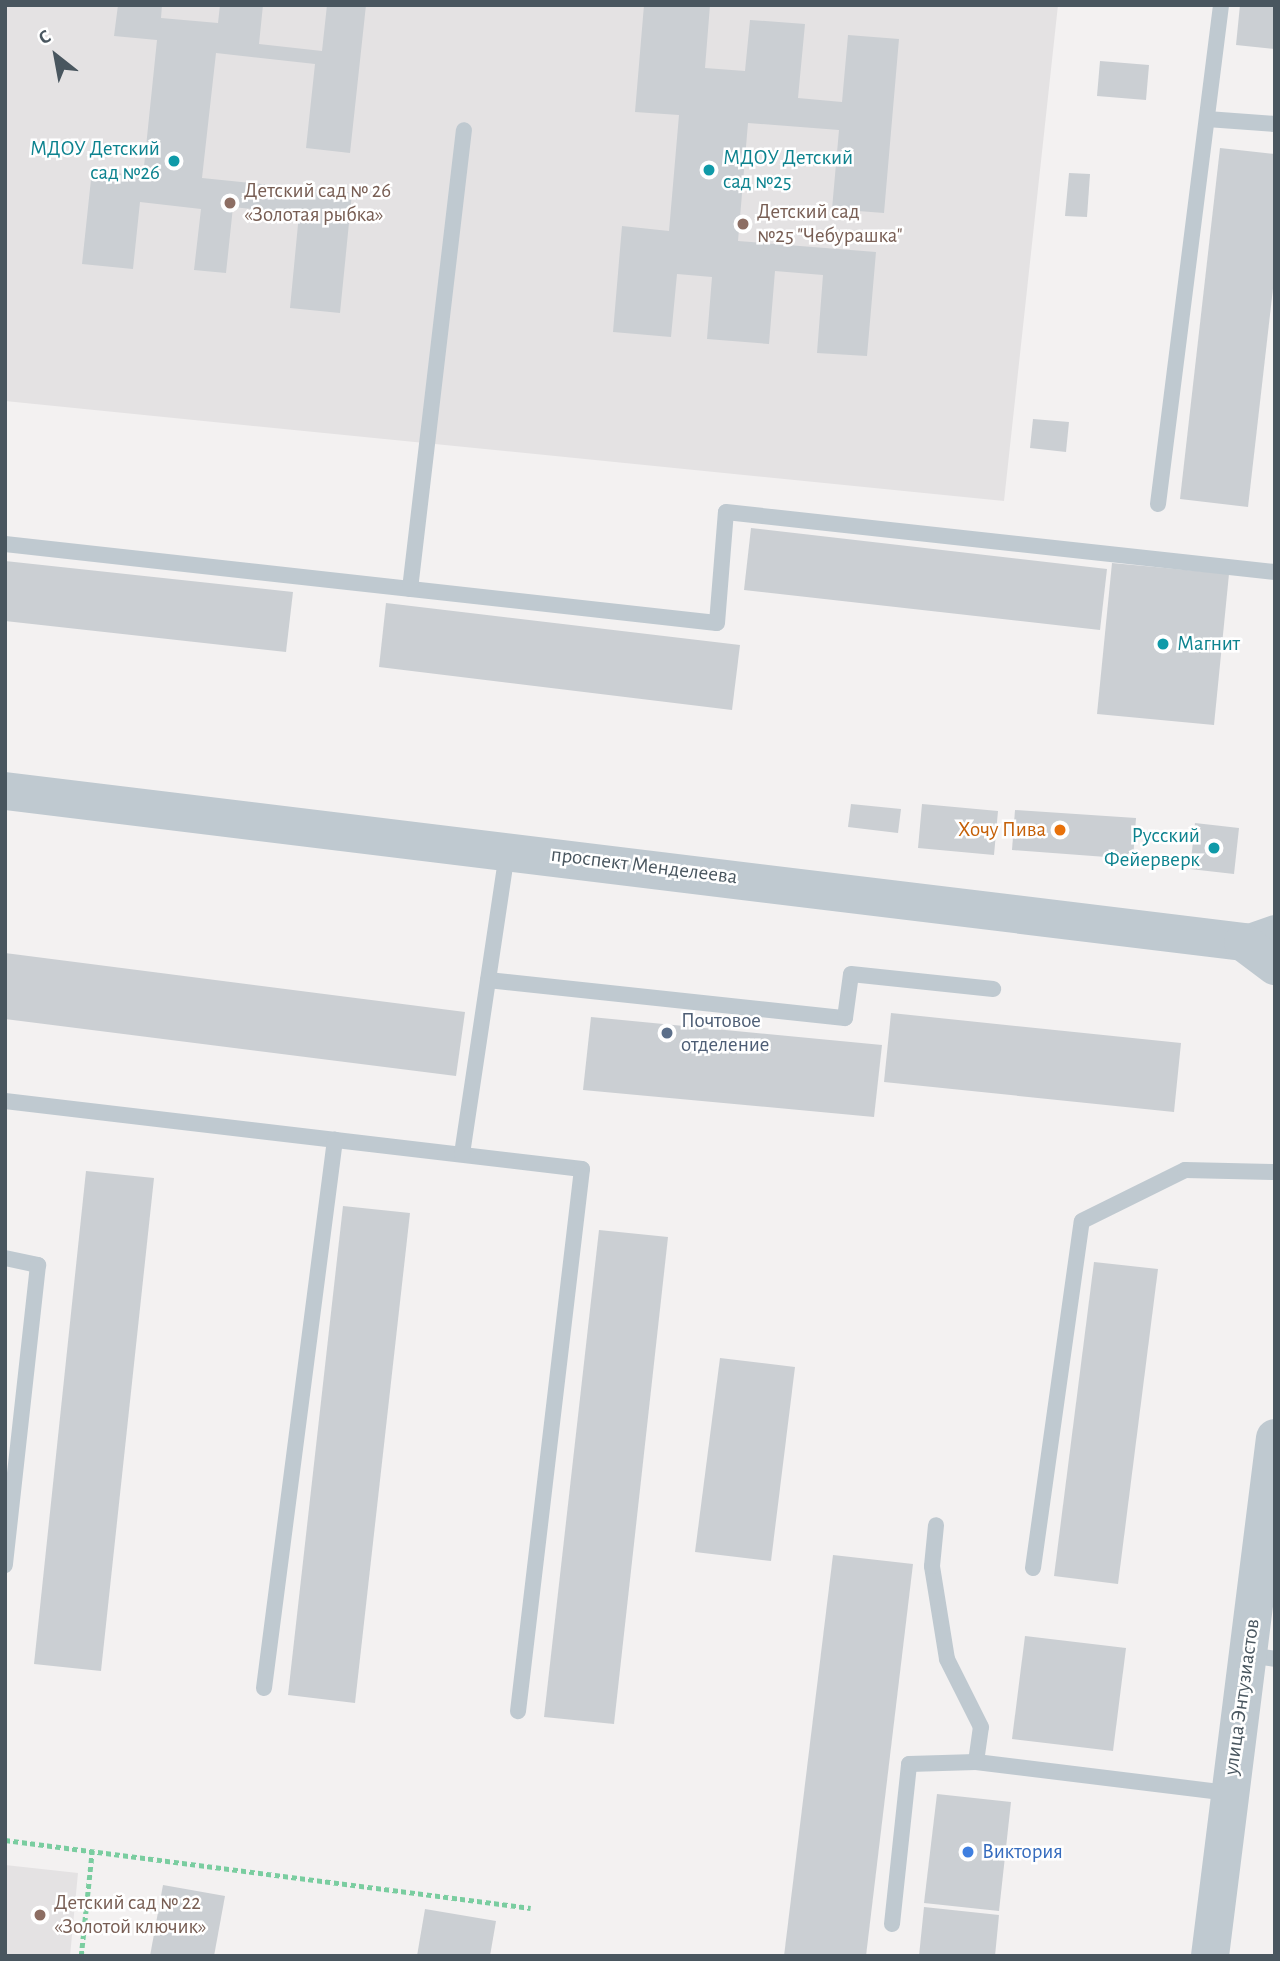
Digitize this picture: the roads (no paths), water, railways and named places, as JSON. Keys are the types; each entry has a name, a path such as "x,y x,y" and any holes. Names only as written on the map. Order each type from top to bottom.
{"street":[{"name":"проспект Менделеева","path":"5,791 1259,937 1275,966"},
{"name":"улица Энтузиастов","path":"1210,1956 1229,1793 1261,1657 1275,1437"}],"lane":[{"path":"1158,504 1222,5"},
{"path":"1207,119 1275,124"},
{"path":"410,589 464,130"},
{"path":"5,544 717,623 726,512 1275,572"},
{"path":"462,1154 508,850"},
{"path":"488,979 845,1018 851,974 993,989"},
{"path":"5,1101 582,1169 518,1712"},
{"path":"264,1688 335,1140"},
{"path":"1033,1568 1082,1222 1185,1170 1275,1172"},
{"path":"5,1258 38,1265 5,1565"},
{"path":"936,1525 932,1566 947,1659 981,1727 976,1762"},
{"path":"892,1924 909,1764 976,1762 1229,1793"}],"place":[{"name":"МДОУ Детский сад №26","path":"174,161"},
{"name":"МДОУ Детский сад №25","path":"709,170"},
{"name":"Детский сад № 26 «Золотая рыбка»","path":"230,203"},
{"name":"Детский сад №25 \"Чебурашка\"","path":"743,224"},
{"name":"Магнит","path":"1163,644"},
{"name":"Хочу Пива","path":"1060,830"},
{"name":"Русский Фейерверк","path":"1214,848"},
{"name":"Почтовое отделение","path":"667,1033"},
{"name":"Виктория","path":"968,1852"},
{"name":"Детский сад № 22 «Золотой ключик»","path":"40,1915"}]}
